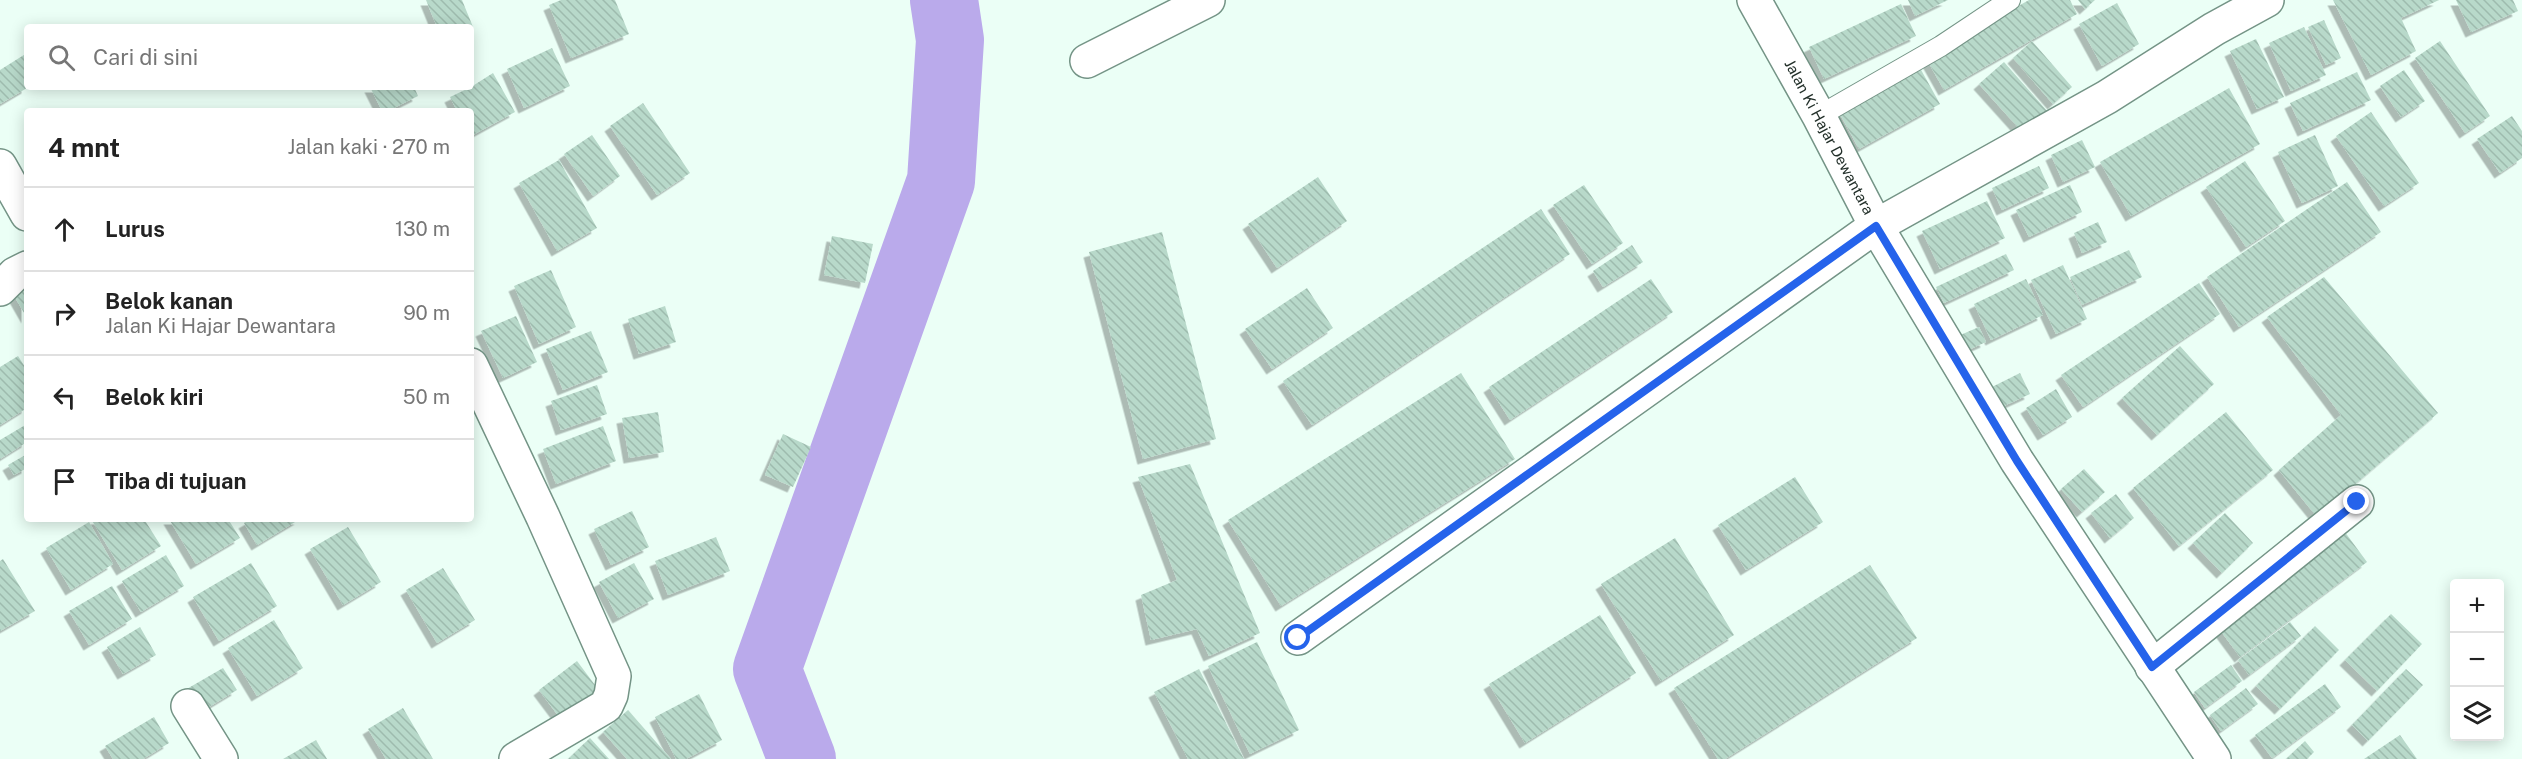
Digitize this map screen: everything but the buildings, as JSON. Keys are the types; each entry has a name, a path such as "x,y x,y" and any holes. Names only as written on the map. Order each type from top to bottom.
{"street":[{"path":"1087,61 1208,0"},
{"name":"Jalan Ki Hajar Dewantara","path":"1754,0 1819,116 1876,226 2017,461 2214,759"},
{"path":"1298,638 1876,226 2107,97 2214,29 2267,0"},
{"path":"0,166 24,209"},
{"path":"0,289 15,274 24,270"},
{"path":"474,371 543,517 614,676 611,695 606,706 523,757"},
{"path":"2152,667 2357,502"},
{"path":"188,706 221,759"}],"lane":[{"path":"1819,116 1941,46 2010,0"}],"waterway":[{"path":"802,759 767,669 941,181 950,40 944,0"}],"route":[{"path":"1298,638 1876,226 2017,461 2152,667 2357,502"}]}
